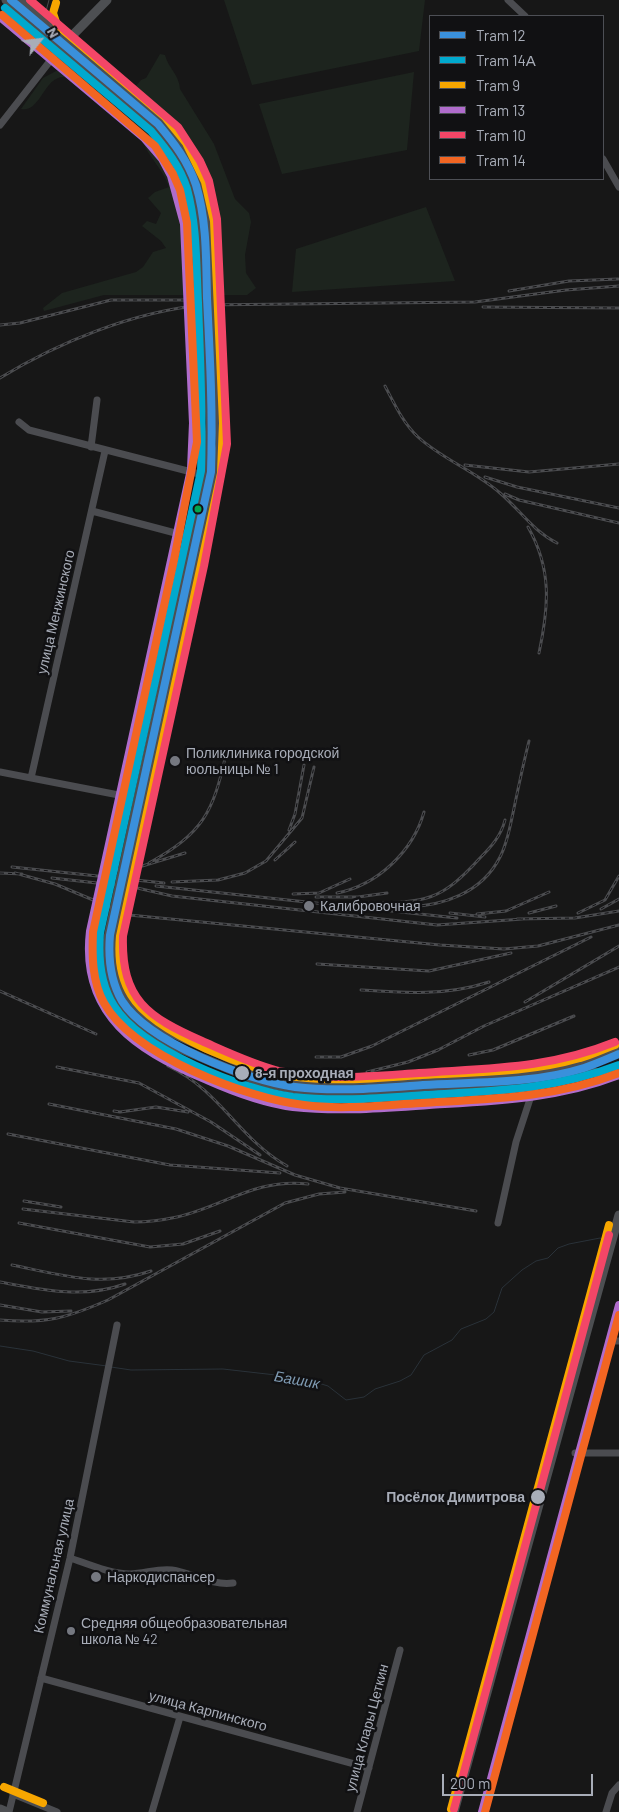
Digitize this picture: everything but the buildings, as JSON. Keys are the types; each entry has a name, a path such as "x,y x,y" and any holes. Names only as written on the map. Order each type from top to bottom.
{"main road":[{"path":"6,0 148,120 175,150 193,186 198,207 220,444 215,484 199,539 141,804 106,947 109,979 113,990 127,1013 154,1035 172,1045 260,1082 289,1090 337,1094 484,1089 532,1084 590,1072 619,1075"},
{"path":"22,0 148,106 184,144 198,170 208,205 214,282 207,476 199,539"},
{"path":"61,47 107,0"},
{"path":"141,804 115,948 119,977 133,1005 158,1027 262,1073 291,1081 336,1083 491,1076 532,1072 573,1064 619,1049 619,1057"},
{"path":"454,1812 619,1215"},
{"path":"0,1809 8,1812"}],"street":[{"path":"508,0 524,15"},
{"path":"0,125 61,47"},
{"path":"604,161 619,187"},
{"path":"91,447 97,400"},
{"path":"19,422 29,430 207,476"},
{"name":"улица Менжинского","path":"31,778 105,451"},
{"path":"92,511 199,539"},
{"path":"0,772 128,797"},
{"path":"498,1223 516,1142 531,1096 532,1072"},
{"name":"Коммунальная улица","path":"8,1812 70,1558 117,1325"},
{"path":"609,1341 619,1341"},
{"path":"575,1453 619,1453"},
{"path":"70,1558 127,1574 146,1574 162,1570 174,1570 224,1584 232,1583"},
{"name":"улица Клары Цеткин","path":"357,1812 400,1650"},
{"name":"улица Карпинского","path":"41,1678 369,1768"},
{"path":"152,1812 180,1717"},
{"path":"606,1812 609,1798 618,1786"},
{"path":"13,1794 57,1812"}],"shaded area":[{"path":"224,0 425,0 419,51 252,85"},
{"path":"160,54 165,55 168,64 178,79 180,89 214,144 235,199 249,213 251,222 245,255 246,273 256,288 247,295 222,295 223,285 220,281 213,204 208,183 198,160 187,142 136,86 141,80 146,78"},
{"path":"61,61 72,62 86,72 151,128 165,144 177,171 184,179 189,195 195,238 196,295 104,295 44,311 43,308 62,293 136,272 143,267 153,252 166,248 161,241 142,226 147,221 156,224 161,213 148,198 155,192 169,187 142,140 65,77 58,78 52,82 28,109 21,109 43,78 58,70"},
{"path":"414,72 407,150 282,174 259,104"},
{"path":"426,207 455,281 292,292 296,249"}],"waterway":[{"name":"Башик","path":"111,1367 131,1370 223,1369 302,1378 328,1386 346,1400 364,1397 375,1389 400,1381 411,1375 424,1355 452,1340 461,1329 486,1319 494,1312 502,1288 522,1270 536,1261 548,1258 558,1248 569,1244 600,1238 609,1241"},
{"name":"Башик","path":"0,1346 33,1351 69,1361 107,1366"}],"tram line":[{"name":"12","path":"11,0 158,124 170,138 193,176 200,199 204,227 211,385 211,472 110,935 111,969 122,1001 135,1016 153,1031 176,1045 226,1068 252,1077 295,1087 359,1089 524,1080 584,1068 619,1054"},
{"name":"10","path":"30,0 178,127 200,161 209,181 217,219 227,444 204,566 123,936 127,976 133,991 142,1004 153,1014 183,1032 259,1065 279,1071 314,1076 366,1076 518,1066 566,1058 615,1042"},
{"path":"49,0 45,15 51,30"},
{"name":"9","path":"56,3 53,13 57,25 165,117 186,143 205,182 214,221 223,423 221,473 120,936 119,952 121,967 127,988 143,1010 160,1024 182,1037 206,1049 256,1068 297,1077 360,1079 541,1067 580,1058 615,1045"},
{"name":"14А","path":"5,8 151,131 181,173 187,189 194,231 201,387 201,471 100,933 101,971 109,998 127,1022 146,1038 169,1052 222,1077 272,1093 293,1097 359,1099 524,1088 571,1080 619,1065"},
{"name":"14","path":"2,15 155,146 173,174 180,190 187,223 197,442 174,560 93,932 95,977 104,1003 119,1022 140,1040 165,1057 223,1084 252,1094 304,1105 363,1107 522,1096 571,1088 619,1073"},
{"name":"13","path":"0,17 144,138 162,159 171,176 184,224 193,423 191,469 90,931 89,960 94,986 104,1008 137,1043 158,1057 238,1093 271,1103 293,1107 361,1109 526,1098 573,1089 619,1075"},
{"name":"9","path":"451,1809 609,1225"},
{"name":"10","path":"454,1809 609,1235"},
{"name":"13","path":"482,1812 619,1305"},
{"name":"14","path":"485,1812 619,1315"},
{"name":"9","path":"4,1787 43,1803"}],"railway":[{"path":"509,291 569,281 618,279"},
{"path":"0,378 47,352 97,331 150,314 202,305 475,302 566,290 619,286"},
{"path":"0,325 20,323 111,300 199,300"},
{"path":"483,307 619,308"},
{"path":"385,386 403,419 418,437 437,452 490,485 541,533 557,543"},
{"path":"465,465 529,472 619,464"},
{"path":"485,477 517,487 619,508"},
{"path":"505,494 519,500 619,523"},
{"path":"528,527 536,543 545,573 545,619 539,653"},
{"path":"406,907 434,904 460,895 483,880 492,869 500,857 506,841 529,741"},
{"path":"149,863 182,842 203,819 216,792 226,754"},
{"path":"289,830 295,814 304,765"},
{"path":"172,882 218,880 245,873 266,861 302,818 314,767"},
{"path":"337,893 352,889 366,882 392,864 412,840 424,812"},
{"path":"369,903 419,900 431,897 442,891 466,873 488,850 498,836 505,820"},
{"path":"275,860 295,842"},
{"path":"104,872 139,867 185,853"},
{"path":"12,867 164,883"},
{"path":"0,873 22,874"},
{"path":"15,873 55,884 129,915 440,945 504,949 538,946 619,925"},
{"path":"578,913 605,900 619,876"},
{"path":"52,878 133,887 172,896 437,925 523,919"},
{"path":"293,894 319,893 350,879"},
{"path":"156,886 457,918"},
{"path":"477,914 506,911 549,892"},
{"path":"316,897 358,897 387,893"},
{"path":"601,909 619,899"},
{"path":"529,913 556,906"},
{"path":"517,919 575,918 619,911"},
{"path":"450,913 485,917"},
{"path":"316,1057 341,1057 372,1046 591,937"},
{"path":"525,1002 619,946"},
{"path":"317,964 429,971 511,953"},
{"path":"367,1072 408,1062 438,1050 484,1026 619,967"},
{"path":"361,990 425,992 457,990 489,982"},
{"path":"0,991 96,1034"},
{"path":"469,1055 493,1050 574,1016"},
{"path":"168,1066 202,1088 255,1142 287,1166"},
{"path":"57,1067 139,1083 211,1122 260,1155"},
{"path":"49,1104 176,1129 228,1146 295,1175 340,1188 476,1211"},
{"path":"114,1111 120,1112 156,1107 188,1112"},
{"path":"8,1134 170,1165 280,1173"},
{"path":"23,1209 134,1222 151,1221 194,1212 241,1194 272,1185 289,1183 308,1184"},
{"path":"0,1320 44,1320 80,1311 108,1300 285,1203 319,1194 345,1192"},
{"path":"24,1201 61,1207"},
{"path":"19,1223 150,1247 183,1244 220,1231"},
{"path":"12,1265 65,1276 98,1279 115,1279 151,1271"},
{"path":"0,1282 63,1292 94,1291 125,1284"},
{"path":"0,1305 42,1312 71,1311"}],"place":[{"name":"Поликлиника городской юольницы № 1","path":"175,761"},
{"name":"Калибровочная","path":"309,906"},
{"name":"8-я проходная","path":"242,1073"},
{"name":"Посёлок Димитрова","path":"538,1497"},
{"name":"Наркодиспансер","path":"96,1577"},
{"name":"Средняя общеобразовательная школа № 42","path":"71,1631"}]}
